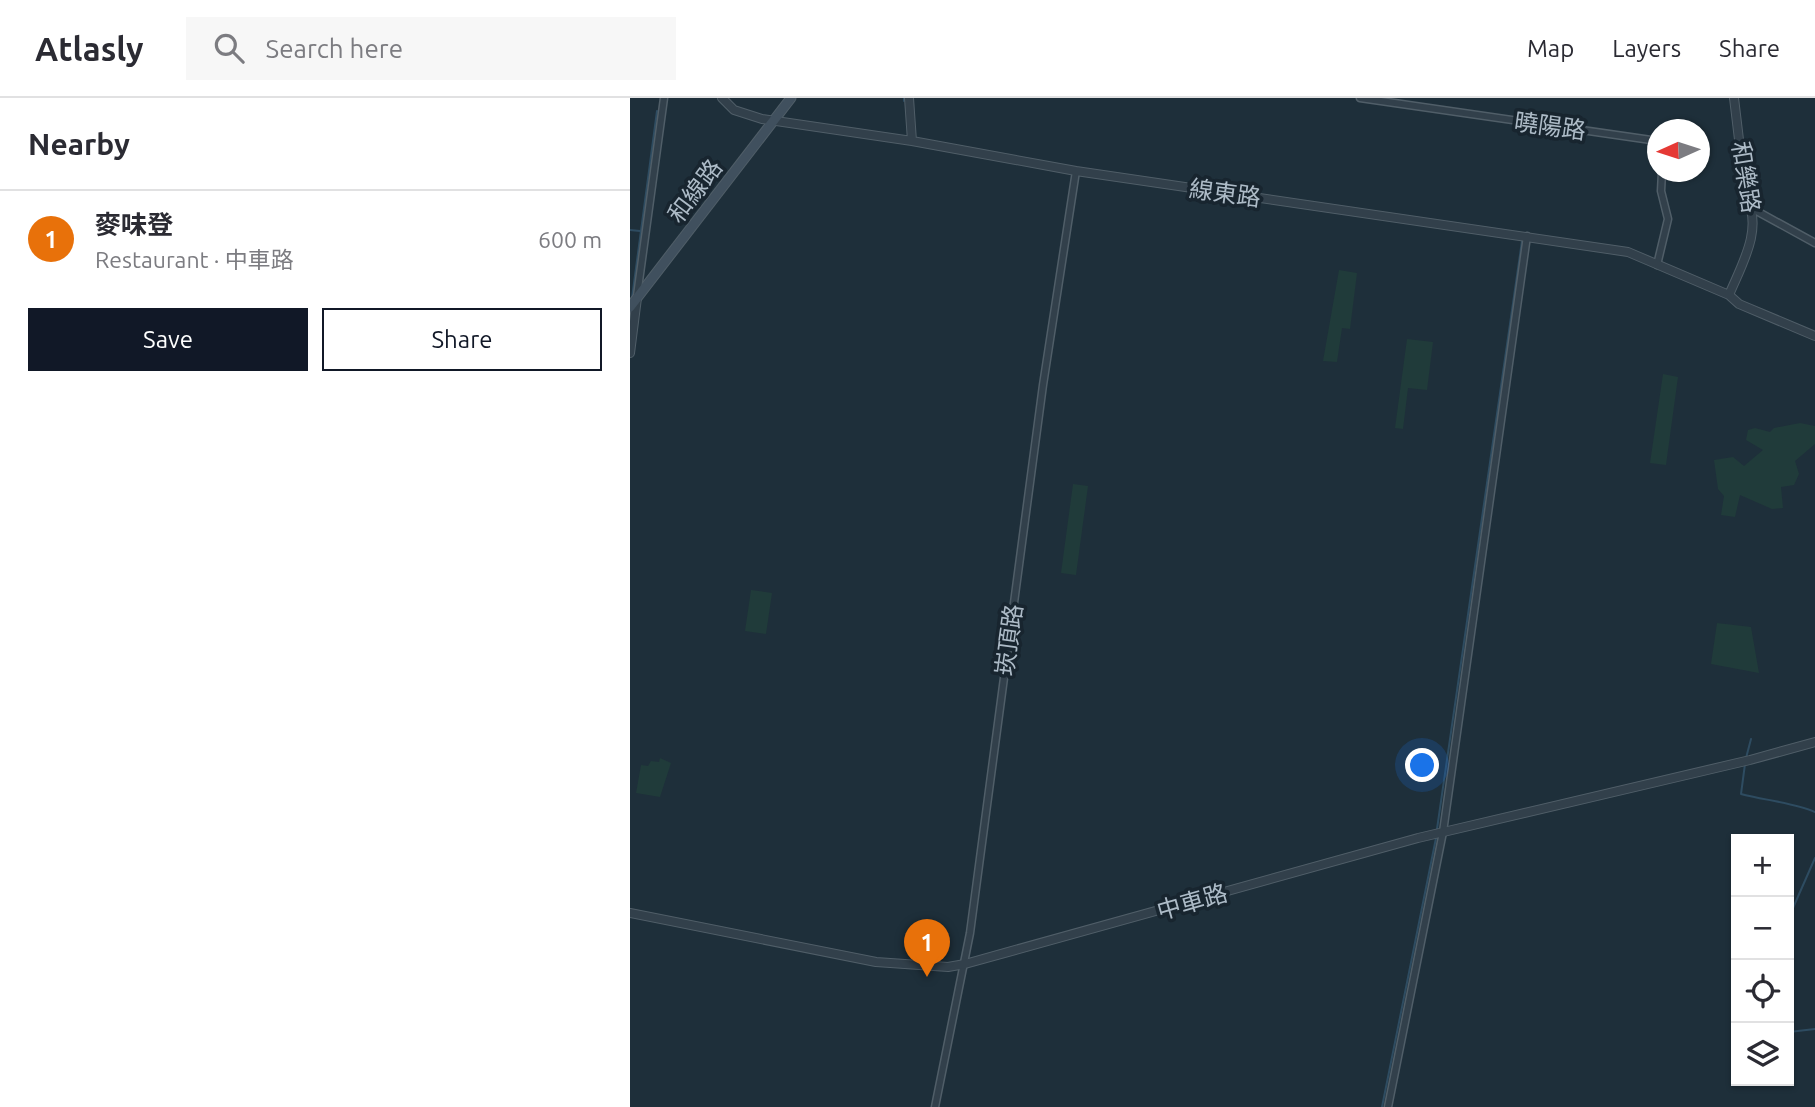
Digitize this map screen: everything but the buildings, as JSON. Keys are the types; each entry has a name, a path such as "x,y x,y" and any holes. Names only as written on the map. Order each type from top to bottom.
{"main road":[{"name":"和線路","path":"630,307 791,98"}],"street":[{"path":"630,353 664,98"},
{"name":"線東路","path":"722,98 734,110 773,120 912,141 1076,171 1629,252 1729,295 1739,304 1815,336"},
{"path":"909,98 912,141"},
{"name":"曉陽路","path":"1360,98 1647,140"},
{"name":"和樂路","path":"1729,295 1752,234 1753,209 1746,198 1734,98"},
{"name":"崁頂路","path":"935,1107 965,964 1043,385 1076,171"},
{"path":"1657,265 1668,219 1661,182"},
{"path":"1753,209 1815,243"},
{"path":"1388,1107 1443,832 1527,236"},
{"name":"中車路","path":"630,913 864,960 947,967 1443,832 1750,760 1815,742"}],"green space":[{"path":"1339,270 1357,273 1350,329 1342,328 1337,362 1323,361"},
{"path":"1407,339 1433,342 1427,390 1408,388 1403,429 1395,428"},
{"path":"1663,374 1678,377 1666,465 1650,463"},
{"path":"1800,423 1815,426 1815,444 1795,461 1799,474 1794,485 1781,487 1783,508 1772,509 1740,495 1735,517 1721,515 1724,496 1718,489 1714,460 1733,457 1744,466 1763,450 1746,440 1748,430 1755,428 1770,432 1774,428"},
{"path":"1073,484 1088,486 1076,575 1061,573"},
{"path":"751,590 772,593 766,634 745,631"},
{"path":"1717,623 1751,627 1759,673 1711,664"},
{"path":"660,758 671,763 660,797 636,793 641,765 648,766 651,761 659,762"}],"waterway":[{"path":"632,298 657,111"},
{"path":"630,230 640,231"},
{"path":"1437,829 1522,241"},
{"path":"1746,758 1751,739"},
{"path":"1745,764 1741,794 1815,812"},
{"path":"1382,1107 1436,838"},
{"path":"1794,906 1815,858"},
{"path":"1794,1031 1815,1029"}],"place":[{"name":"麥味登","path":"927,977"}]}
